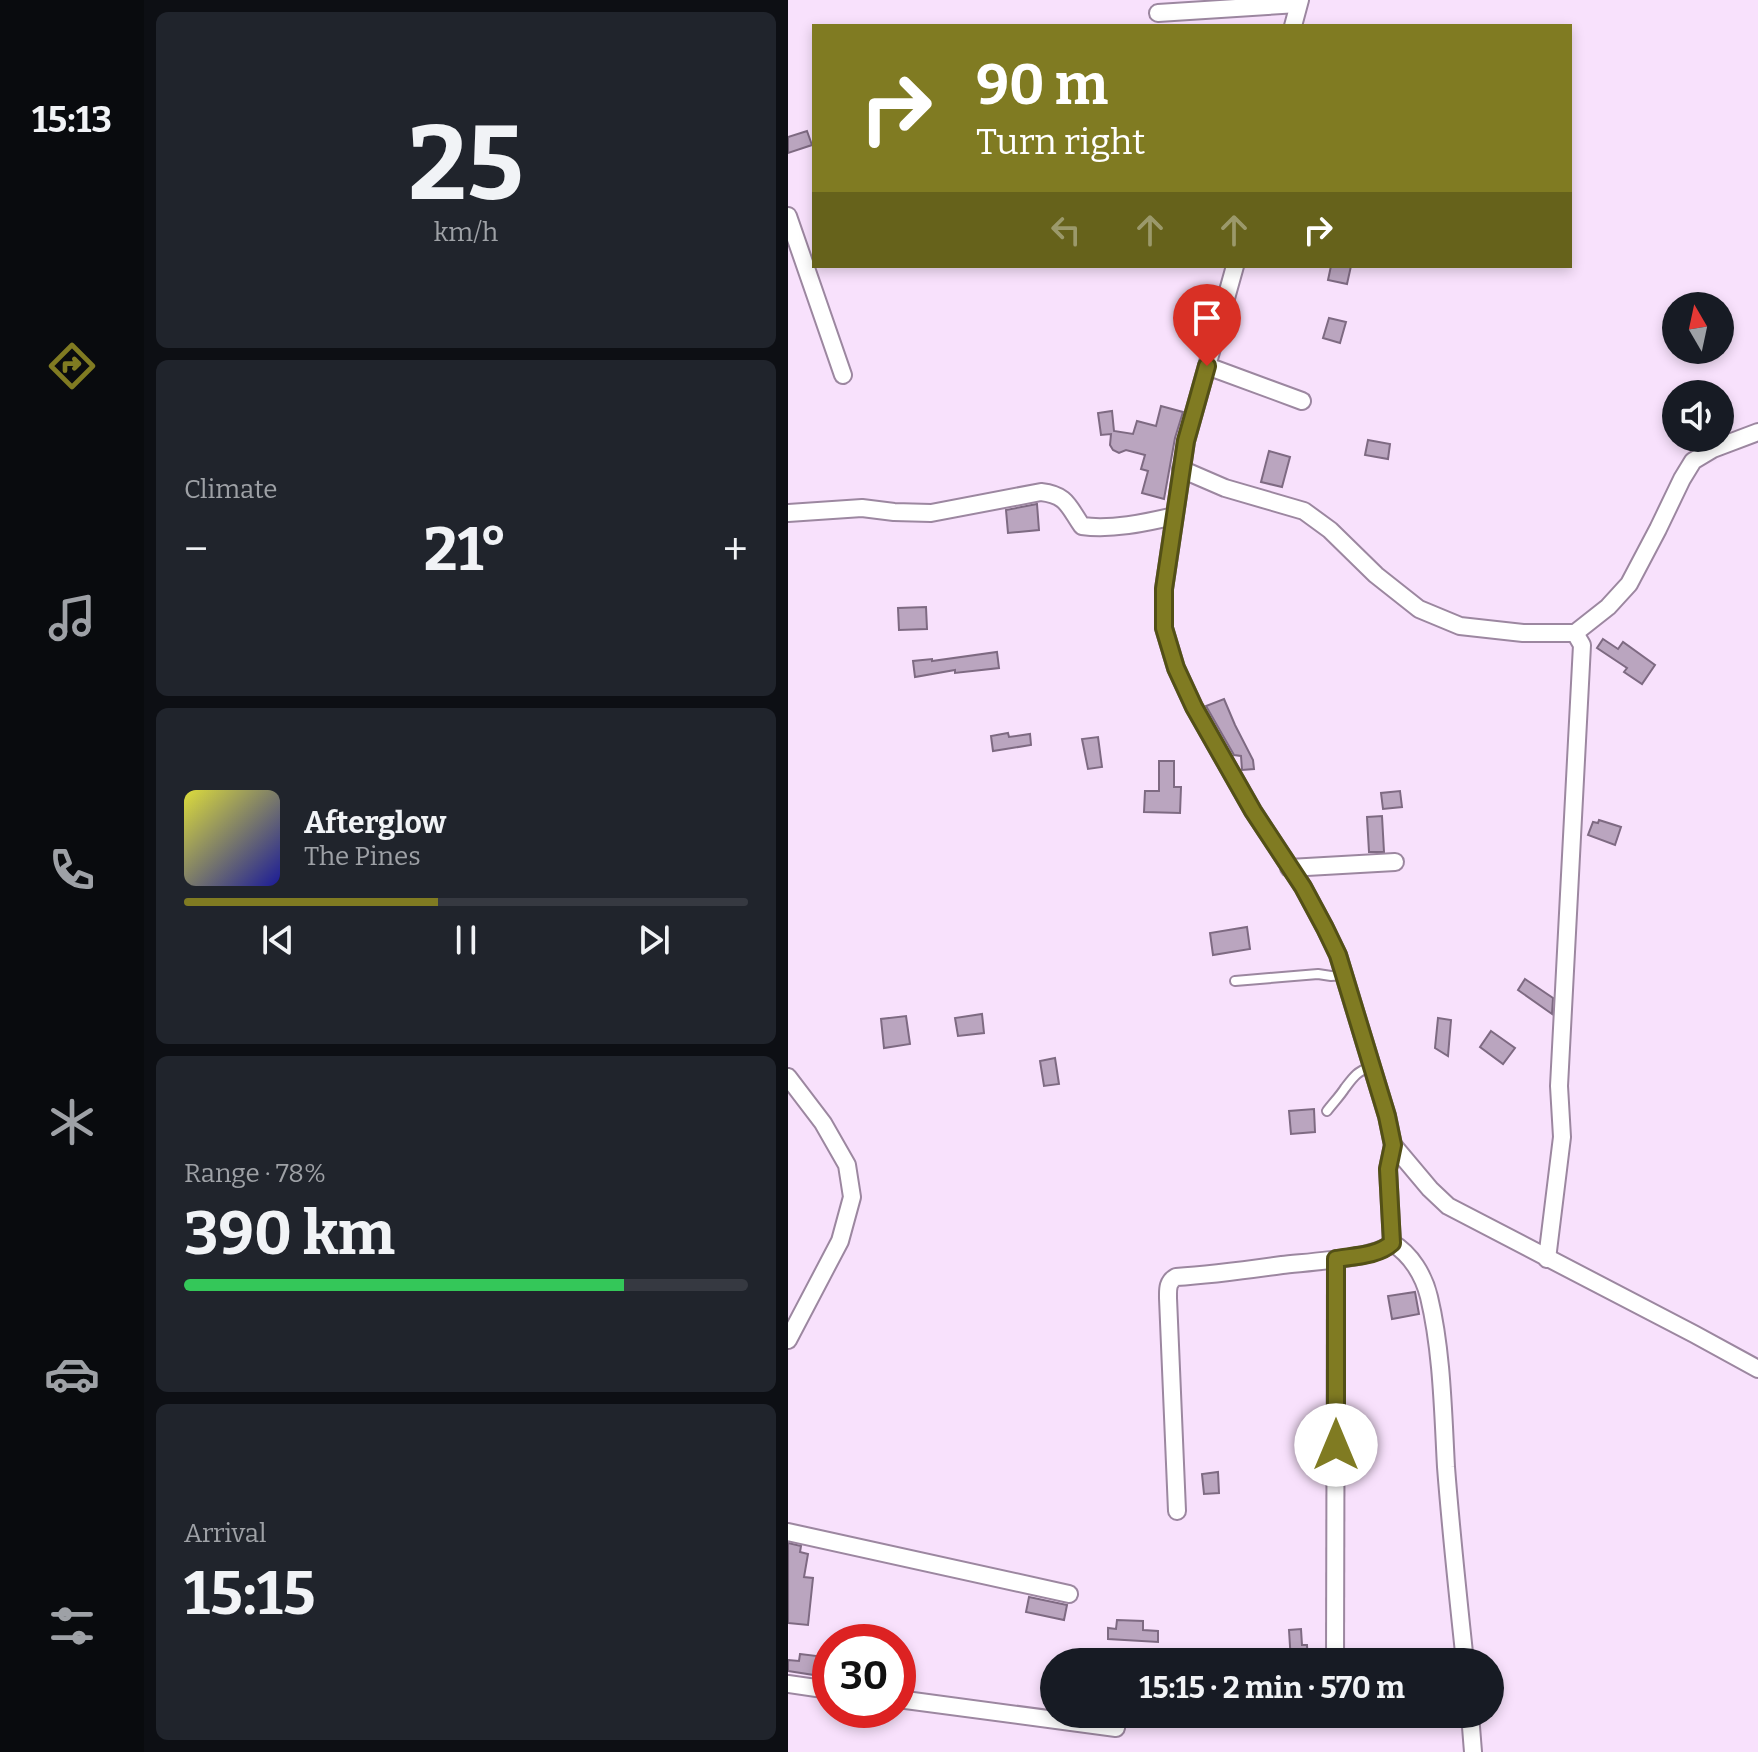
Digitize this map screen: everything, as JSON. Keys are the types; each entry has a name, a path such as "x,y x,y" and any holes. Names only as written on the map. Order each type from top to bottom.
{"street":[{"path":"1158,13 1299,2 1294,24"},
{"path":"788,216 843,375"},
{"path":"1177,1511 1168,1298 1171,1280 1336,1259 1379,1251 1392,1243 1388,1169 1393,1145 1338,955 1303,887 1194,707 1176,668 1164,628 1164,589 1186,441 1234,268"},
{"path":"1207,366 1302,401"},
{"path":"1181,469 1225,488 1304,511 1330,530 1376,575 1419,609 1460,626 1523,633 1575,633 1608,607 1629,584 1693,461 1713,449 1758,432"},
{"path":"788,513 862,508 931,513 1041,492 1064,498 1082,526 1112,526 1174,516"},
{"path":"1547,1259 1562,1137 1559,1086 1582,645 1575,633"},
{"path":"1289,868 1395,862"},
{"path":"788,1077 823,1123 847,1165 852,1197 840,1241 788,1340"},
{"path":"1393,1145 1448,1206 1758,1369"},
{"path":"1392,1243 1403,1249 1417,1267 1429,1295 1439,1362 1448,1496 1464,1648"},
{"path":"1335,1648 1336,1259"},
{"path":"788,1532 1069,1594"},
{"path":"788,1684 812,1687"},
{"path":"916,1701 1040,1718"},
{"path":"1471,1728 1473,1752"}],"lane":[{"path":"1235,981 1318,974 1344,975"},
{"path":"1327,1111 1350,1079 1371,1066"}],"building":[{"path":"807,131 812,145 788,153 788,137"},
{"path":"1331,268 1351,268 1347,284 1328,280"},
{"path":"1329,318 1346,322 1340,343 1323,338"},
{"path":"1161,406 1183,412 1164,499 1142,493 1148,471 1141,469 1145,455 1113,450 1111,434 1101,435 1098,413 1112,411 1114,431 1133,434 1137,421 1156,426"},
{"path":"1368,440 1390,444 1388,459 1365,455"},
{"path":"1269,451 1290,457 1282,487 1261,482"},
{"path":"1037,504 1039,530 1008,533 1006,510"},
{"path":"926,607 927,629 899,630 898,608"},
{"path":"1603,639 1618,649 1623,642 1655,665 1642,684 1624,672 1627,668 1597,648"},
{"path":"997,652 999,668 955,673 955,670 915,677 913,661"},
{"path":"1224,699 1253,760 1254,769 1242,770 1241,756 1234,755 1206,706"},
{"path":"1008,733 1009,737 1030,734 1031,745 993,751 991,736"},
{"path":"1098,737 1102,767 1088,769 1082,739"},
{"path":"1159,761 1174,761 1174,787 1181,787 1180,813 1144,812 1145,791 1159,791"},
{"path":"1400,791 1402,807 1383,809 1381,793"},
{"path":"1382,816 1384,852 1369,852 1367,817"},
{"path":"1599,820 1621,827 1615,845 1588,835 1593,822 1598,823"},
{"path":"1247,927 1250,949 1213,955 1210,933"},
{"path":"1525,979 1553,998 1552,1014 1518,990"},
{"path":"982,1014 984,1033 958,1036 955,1018"},
{"path":"906,1016 910,1044 884,1048 881,1019"},
{"path":"1438,1018 1451,1020 1448,1056 1435,1048"},
{"path":"1491,1031 1515,1048 1503,1064 1480,1047"},
{"path":"1055,1058 1059,1084 1044,1086 1040,1061"},
{"path":"1314,1109 1315,1132 1291,1134 1289,1111"},
{"path":"1415,1292 1419,1314 1392,1319 1388,1296"},
{"path":"1218,1472 1219,1493 1204,1494 1202,1474"},
{"path":"788,1543 801,1546 800,1552 808,1554 804,1577 813,1578 808,1625 788,1623"},
{"path":"1029,1597 1067,1605 1064,1620 1026,1612"},
{"path":"1117,1620 1143,1621 1143,1630 1158,1631 1158,1642 1108,1639 1108,1628 1116,1629"},
{"path":"1301,1629 1302,1645 1307,1645 1307,1648 1290,1648 1289,1630"},
{"path":"800,1654 812,1655 812,1675 788,1671 788,1660 799,1661"}],"route":[{"path":"1207,366 1186,441 1164,589 1164,628 1176,668 1194,707 1253,811 1303,887 1338,955 1393,1145 1388,1169 1392,1243 1379,1251 1336,1259 1336,1445"}]}
